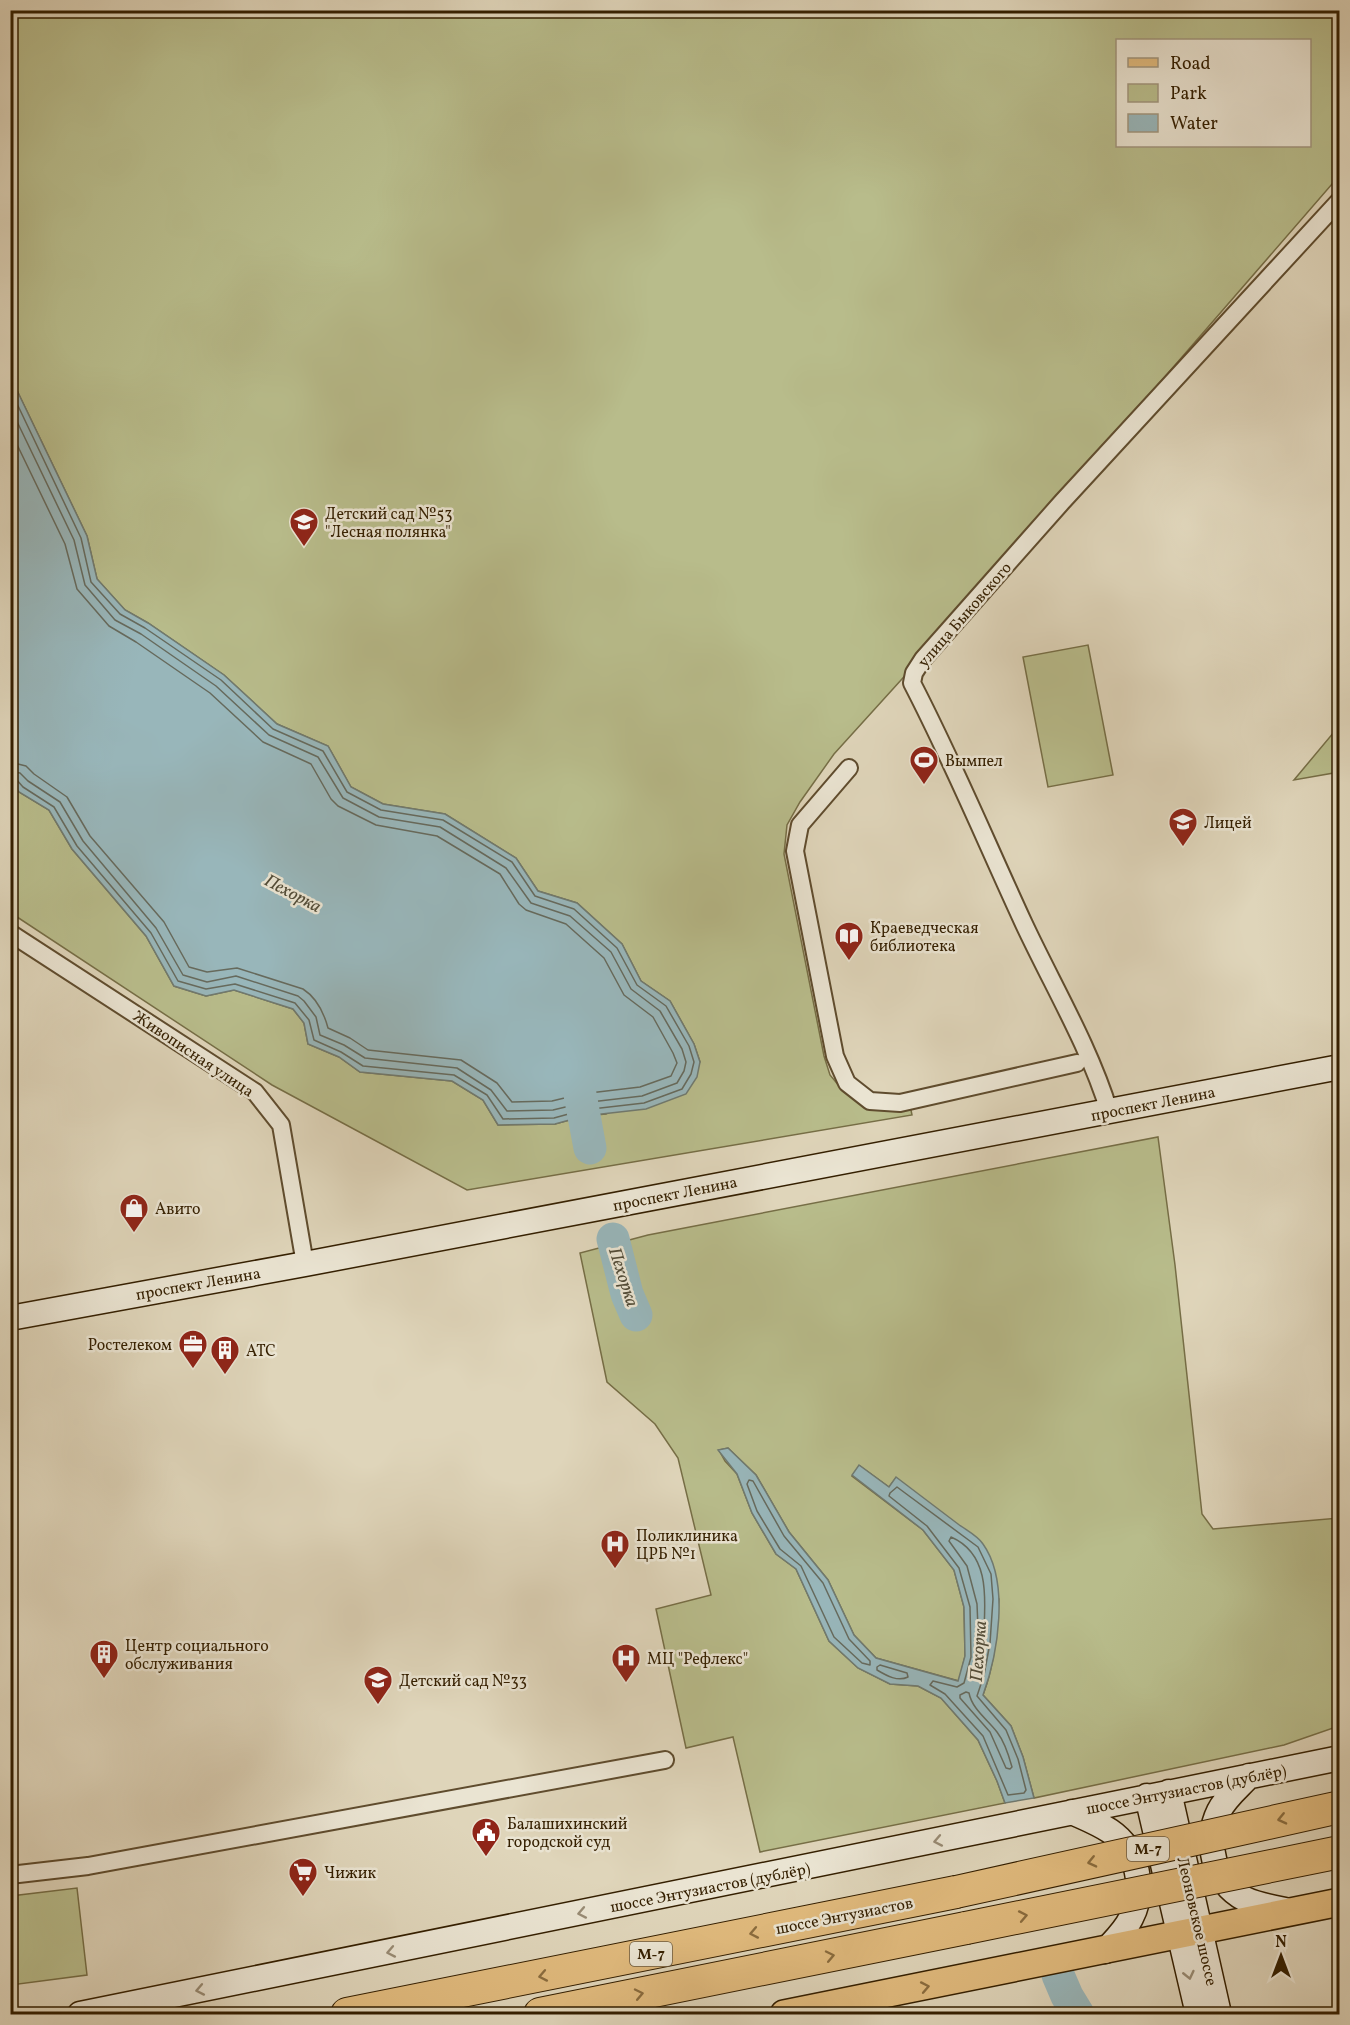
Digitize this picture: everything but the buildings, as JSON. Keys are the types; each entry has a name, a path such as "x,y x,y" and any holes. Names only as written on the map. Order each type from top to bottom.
{"highway":[{"name":"шоссе Энтузиастов","path":"347,2014 956,1892 1340,1807"},
{"name":"М-7","path":"540,2014 1340,1852"}],"main road":[{"name":"проспект Ленина","path":"10,1318 1340,1067"},
{"name":"шоссе Энтузиастов (дублёр)","path":"80,2014 1340,1758"},
{"path":"1249,1776 1227,1799 1216,1819 1212,1842 1216,1865 1228,1885 1246,1900 1294,1912"},
{"name":"Леоновское шоссе","path":"1158,1794 1190,1933 1219,2014"},
{"path":"1072,1812 1116,1836 1128,1850 1137,1872 1138,1896 1135,1908 1124,1929 1092,1953"},
{"path":"784,2014 1340,1902"},
{"name":"Леоновское шоссе","path":"1190,1933 1198,2014"}],"street":[{"name":"улица Быковского","path":"1109,1112 1101,1084 1090,1060 912,683 914,673 923,659 1062,502 1340,200"},
{"path":"849,768 800,825 795,851 835,1056 847,1083 870,1101 900,1103 1077,1063"},
{"name":"Живописная улица","path":"10,933 255,1092 281,1125 305,1264"},
{"path":"10,1875 88,1866 665,1760"}],"green space":[{"path":"11,11 1339,11 1339,176 921,658 834,754 800,802 787,825 784,854 824,1056 830,1075 844,1092 869,1106 910,1105 912,1115 467,1190 272,1085 11,913 10,782 19,792 49,810 72,849 146,936 174,986 206,996 234,990 293,1009 304,1023 308,1044 339,1057 360,1072 452,1081 483,1100 498,1125 555,1124 584,1116 606,1114 700,1062 694,1044 670,1001 641,981 622,944 577,903 538,891 516,858 445,814 383,804 351,787 328,746 277,724 224,675 125,610 97,579 87,536 11,378"},
{"path":"1088,645 1113,775 1048,787 1023,657"},
{"path":"1339,726 1339,772 1294,780"},
{"path":"1158,1137 1175,1265 1202,1514 1213,1529 1339,1518 1339,1726 1284,1745 1034,1798 1023,1757 1011,1726 983,1695 993,1660 999,1599 896,1478 889,1487 860,1466 852,1476 923,1530 954,1570 964,1607 965,1656 959,1681 876,1658 854,1635 828,1580 789,1532 756,1475 728,1448 719,1450 737,1474 752,1513 776,1554 796,1569 829,1641 858,1668 890,1684 918,1686 941,1698 978,1740 1005,1803 760,1852 733,1737 686,1748 656,1609 711,1595 678,1458 655,1424 607,1382 580,1253 648,1235"},
{"path":"77,1888 87,1975 11,1985 11,1896"}],"water":[{"path":"11,378 87,536 97,579 125,610 224,675 277,724 328,746 351,787 383,804 445,814 516,858 538,891 577,903 622,944 641,981 670,1001 694,1044 700,1062 697,1077 686,1094 646,1109 584,1116 555,1124 498,1125 483,1100 452,1081 360,1072 339,1057 308,1044 304,1023 293,1009 234,990 206,996 174,986 146,936 72,849 49,810 19,792 11,782"},
{"path":"728,1448 756,1475 789,1532 828,1580 854,1635 876,1658 958,1681 965,1656 964,1607 954,1570 923,1530 852,1475 859,1465 889,1487 896,1477 981,1541 991,1560 999,1598 997,1639 983,1695 1011,1726 1023,1757 1034,1798 1005,1803 978,1740 941,1698 918,1686 890,1684 858,1668 829,1641 796,1569 776,1554 752,1513 737,1474 718,1450"}],"waterway":[{"name":"Пехорка","path":"570,1075 579,1089 590,1148"},
{"name":"Пехорка","path":"613,1239 627,1294 636,1315"},
{"name":"Пехорка","path":"1058,1975 1078,2014"}],"place":[{"name":"Детский сад №53 \"Лесная полянка\"","path":"304,548"},
{"name":"Вымпел","path":"924,786"},
{"name":"Лицей","path":"1183,848"},
{"name":"Краеведческая библиотека","path":"849,962"},
{"name":"Авито","path":"134,1234"},
{"name":"Ростелеком","path":"193,1370"},
{"name":"АТС","path":"225,1376"},
{"name":"Поликлиника ЦРБ №1","path":"615,1570"},
{"name":"Центр социального обслуживания","path":"104,1680"},
{"name":"МЦ \"Рефлекс\"","path":"626,1684"},
{"name":"Детский сад №33","path":"378,1706"},
{"name":"Балашихинский городской суд","path":"486,1858"},
{"name":"Чижик","path":"303,1898"}]}
